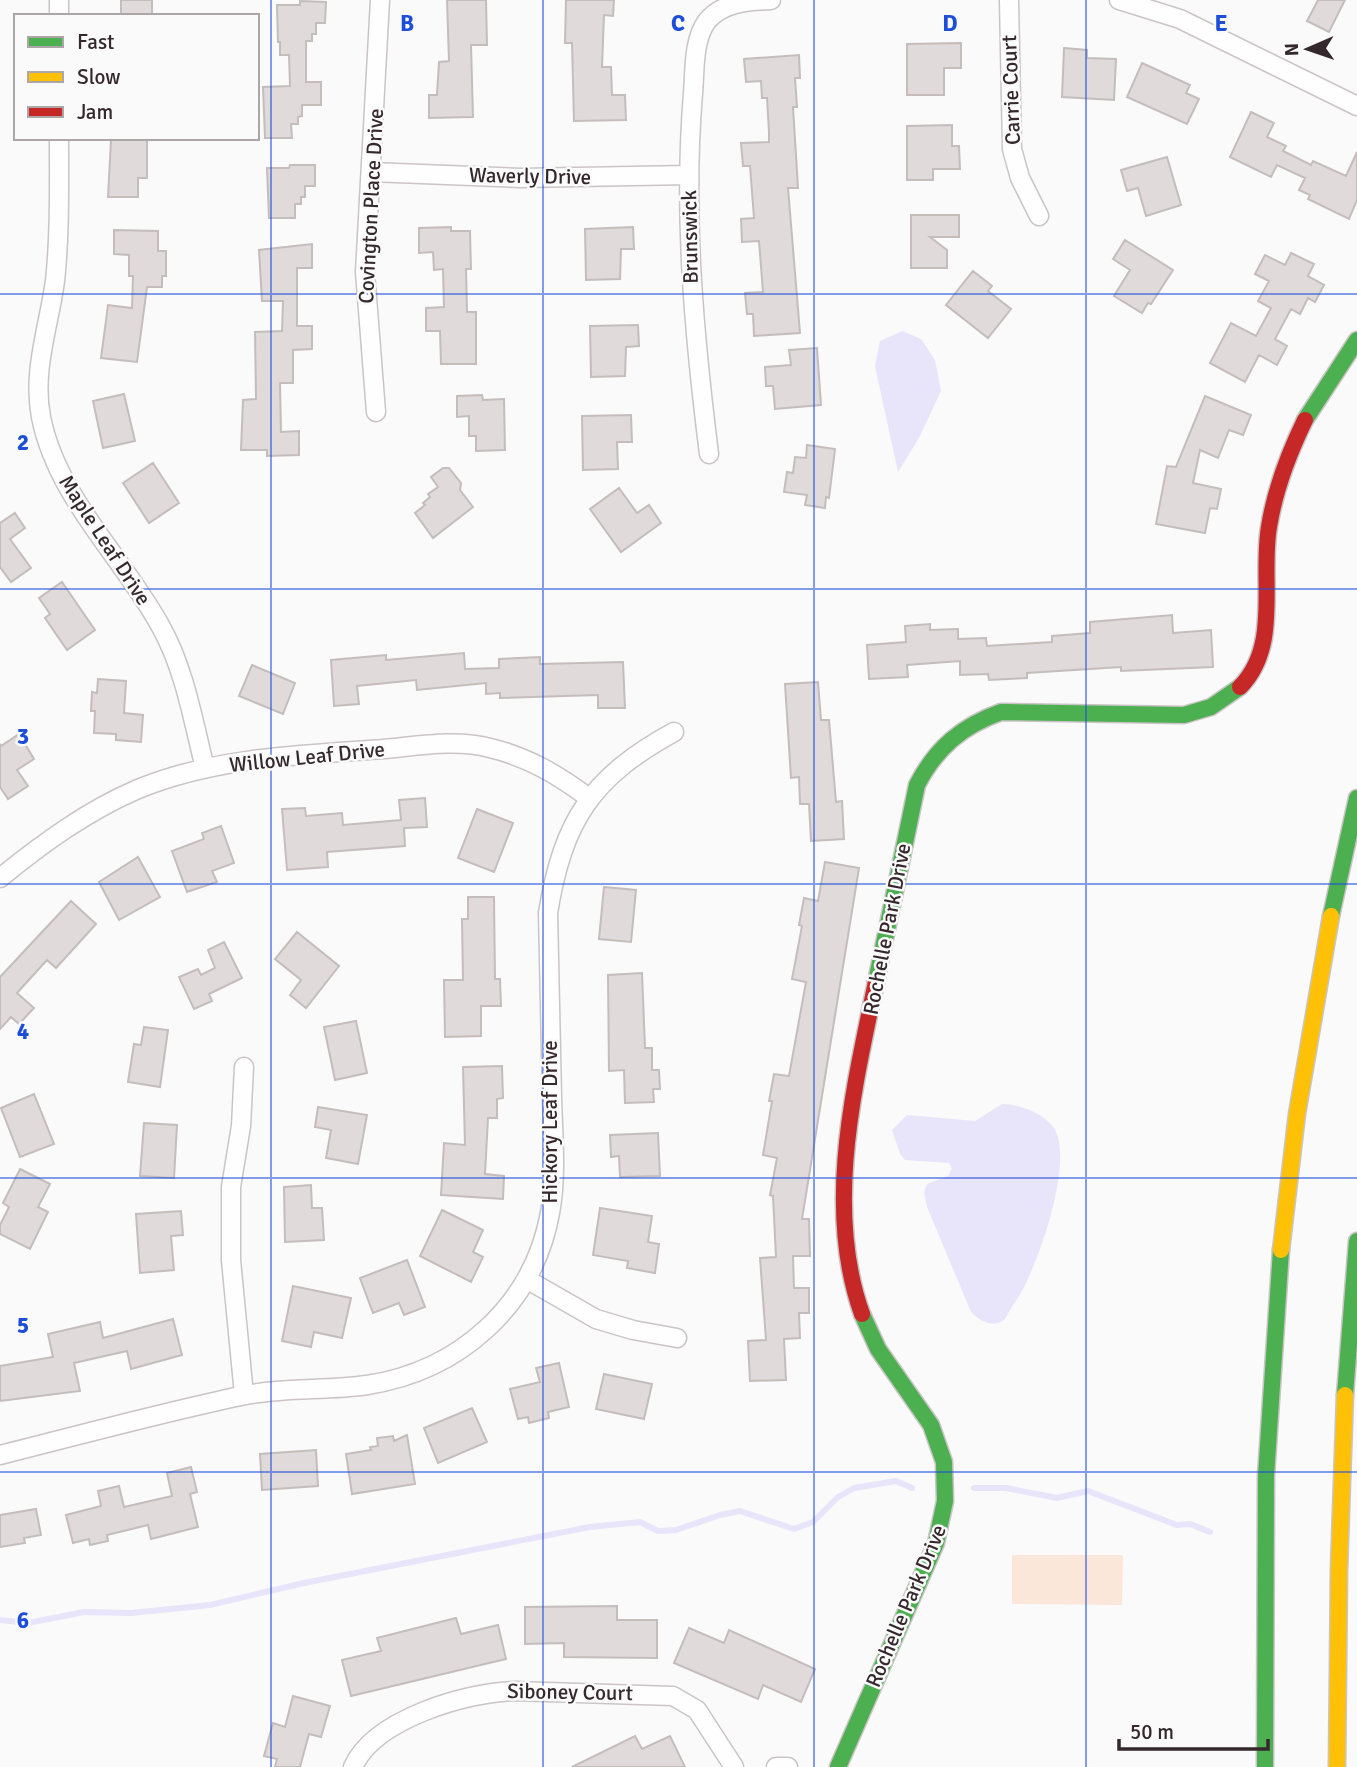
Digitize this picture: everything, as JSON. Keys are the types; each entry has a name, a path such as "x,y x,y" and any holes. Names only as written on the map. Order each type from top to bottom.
{"main road":[{"name":"Rochelle Park Drive","path":"838,1767 936,1543 946,1504 943,1451 926,1412 885,1360 865,1322 850,1273 845,1220 847,1156 865,1038 917,785 924,769 949,738 978,720 1001,712 1184,715 1203,712 1235,694 1260,662 1265,647 1266,541 1280,476 1297,432 1317,395 1357,340"},
{"path":"1265,1767 1266,1487 1282,1247 1306,1059 1357,797"},
{"path":"1337,1767 1340,1476 1344,1380 1357,1241"}],"street":[{"name":"Covington Place Drive","path":"376,412 365,272 380,0"},
{"name":"Brunswick","path":"709,454 693,316 689,175 698,43 708,21 718,10 732,4 771,0"},
{"name":"Carrie Court","path":"1009,0 1012,149 1020,178 1039,216"},
{"path":"1119,0 1181,19 1357,106"},
{"name":"Maple Leaf Drive","path":"59,140 57,257 39,372 41,417 54,457 69,489 163,629 185,690 205,768"},
{"name":"Waverly Drive","path":"371,172 521,178 689,175"},
{"name":"Hickory Leaf Drive","path":"0,1455 244,1395 365,1385 399,1379 438,1365 476,1340 507,1308 528,1280 540,1252 550,1213 554,1170 548,913 555,873 568,836 589,798 611,774 636,753 674,732"},
{"name":"Willow Leaf Drive","path":"0,878 92,811 150,785 205,768 256,758 460,745 488,747 536,762 589,798"},
{"path":"244,1068 231,1211 231,1260 244,1395"},
{"path":"528,1280 596,1319 632,1330 677,1338"},
{"name":"Siboney Court","path":"353,1767 376,1738 402,1721 453,1702 497,1691 673,1696 697,1710 734,1767"},
{"path":"776,1767 788,1767"}],"shaded area":[{"path":"902,331 921,339 935,360 941,391 919,438 898,472 875,366 880,341"},
{"path":"1002,1104 1034,1112 1048,1121 1057,1134 1060,1169 1051,1214 1029,1276 1005,1319 992,1324 971,1312 927,1207 924,1192 927,1184 948,1176 952,1168 949,1163 905,1160 900,1154 892,1130 907,1115 975,1121"},
{"path":"1012,1555 1123,1555 1122,1605 1012,1604"}],"building":[{"path":"121,0 152,0 152,14 121,14"},
{"path":"447,0 486,0 487,45 471,45 473,117 429,118 429,95 437,95 439,62 449,61"},
{"path":"566,0 614,0 613,16 604,15 602,67 611,67 612,95 625,95 626,120 574,121 572,43 565,43"},
{"path":"1318,0 1345,0 1329,32 1307,21"},
{"path":"300,1 326,2 325,23 316,23 316,34 312,34 312,41 306,41 306,82 321,82 321,105 302,105 302,116 298,117 298,124 291,124 292,138 265,138 263,87 290,86 289,55 280,55 277,5 300,5"},
{"path":"961,43 961,68 944,68 944,95 907,95 907,44"},
{"path":"1064,48 1087,50 1087,58 1116,59 1114,100 1062,97"},
{"path":"799,55 800,78 795,78 797,107 793,107 798,188 788,188 800,333 754,336 753,314 747,314 745,293 763,292 759,241 742,242 741,219 754,218 750,166 743,166 741,143 769,142 769,132 767,98 762,98 761,81 746,82 744,59"},
{"path":"1142,63 1190,85 1186,93 1199,99 1187,124 1127,97"},
{"path":"1251,112 1274,123 1267,137 1286,146 1283,151 1311,165 1313,161 1346,176 1357,152 1357,200 1349,219 1308,199 1310,195 1299,190 1305,178 1277,165 1271,177 1230,157"},
{"path":"952,125 952,146 959,146 960,169 933,169 933,180 907,180 907,126"},
{"path":"111,140 147,140 147,178 138,178 138,197 108,197"},
{"path":"1167,157 1181,205 1146,216 1138,188 1127,191 1121,170"},
{"path":"290,165 315,165 315,186 305,186 305,197 301,197 301,204 295,204 295,218 269,218 267,168 289,168"},
{"path":"911,215 959,215 959,237 930,237 947,250 947,268 911,268"},
{"path":"451,227 451,231 470,231 471,269 466,269 467,312 476,312 476,364 441,364 440,331 426,331 426,308 444,307 443,269 434,270 433,252 419,253 419,228"},
{"path":"633,227 634,249 621,249 620,279 586,280 585,229"},
{"path":"114,230 158,231 158,251 166,251 166,276 162,276 162,287 147,287 137,362 101,358 108,305 132,308 133,276 129,276 129,255 114,254"},
{"path":"1125,240 1173,270 1142,313 1114,296 1130,270 1113,259"},
{"path":"312,244 312,268 297,268 297,326 312,326 312,349 293,350 293,383 280,383 281,432 299,431 299,455 267,456 267,450 241,450 243,400 256,399 255,332 282,331 283,301 262,301 259,250"},
{"path":"1291,253 1314,264 1308,276 1324,285 1315,302 1308,298 1300,314 1291,309 1275,339 1287,346 1277,365 1259,355 1245,382 1210,363 1231,323 1256,336 1271,308 1258,301 1269,281 1255,274 1265,255 1285,265"},
{"path":"973,271 992,286 988,291 1011,309 988,338 946,305"},
{"path":"638,325 639,346 626,347 625,376 591,377 590,326"},
{"path":"817,348 821,405 775,409 773,386 766,386 765,367 791,365 789,350"},
{"path":"124,394 135,441 103,448 93,401"},
{"path":"482,395 483,400 504,399 505,450 476,451 476,436 469,436 469,416 457,417 457,396"},
{"path":"1205,396 1251,415 1243,435 1229,430 1218,458 1200,450 1193,483 1221,489 1217,509 1210,508 1205,533 1156,524 1167,466 1176,467"},
{"path":"631,415 632,442 617,442 618,469 583,470 582,416"},
{"path":"807,445 835,449 829,498 826,497 825,508 805,505 807,495 784,492 787,472 793,473 795,457 806,458"},
{"path":"153,463 179,503 149,523 123,483"},
{"path":"443,468 449,468 461,483 460,490 473,507 433,538 415,513 425,505 423,503 430,497 428,494 438,487 431,477"},
{"path":"619,488 637,513 649,505 661,523 621,552 590,509"},
{"path":"15,513 25,528 10,539 31,568 11,582 0,567 0,523"},
{"path":"62,582 95,630 67,650 45,618 50,614 39,598"},
{"path":"1172,615 1173,633 1211,630 1213,667 1121,671 1121,667 1027,673 1027,678 989,680 988,674 960,675 960,661 907,665 908,677 869,679 867,645 906,642 905,626 930,624 930,630 958,629 958,639 986,638 987,646 1052,642 1052,636 1090,633 1090,622"},
{"path":"464,653 465,669 499,668 499,659 540,657 540,664 623,662 625,708 598,708 598,695 500,698 500,693 486,694 486,683 417,690 416,680 357,686 359,704 334,706 331,660 386,655 386,660"},
{"path":"252,665 295,683 283,714 239,696"},
{"path":"98,679 126,681 124,713 143,715 141,742 116,740 116,734 94,733 92,692 97,693"},
{"path":"818,682 821,720 829,720 836,802 842,801 844,839 811,841 809,804 800,804 799,777 791,778 785,684"},
{"path":"19,734 34,759 17,770 28,786 8,799 0,787 0,744 1,746"},
{"path":"425,798 427,827 404,828 405,846 327,852 328,867 287,870 282,809 305,808 306,816 342,813 343,825 401,820 399,800"},
{"path":"477,809 513,823 494,872 458,858"},
{"path":"221,826 234,863 212,871 217,882 187,892 172,851 204,839 202,833"},
{"path":"138,857 160,897 119,920 99,882"},
{"path":"825,862 859,868 802,1219 809,1219 810,1256 793,1256 794,1288 809,1288 809,1313 799,1313 800,1338 784,1339 786,1380 750,1381 748,1341 766,1340 760,1258 776,1257 773,1196 770,1195 777,1158 763,1155 772,1101 769,1101 774,1074 789,1076 806,982 792,979 802,926 799,925 804,898 818,901"},
{"path":"604,887 636,890 631,942 599,939"},
{"path":"468,897 494,897 495,979 500,979 501,1006 481,1006 481,1036 445,1037 444,980 463,980 462,919 468,919"},
{"path":"71,901 96,924 56,968 47,960 17,993 34,1008 19,1024 11,1017 0,1029 0,977"},
{"path":"297,932 339,966 306,1008 290,995 301,980 275,959"},
{"path":"224,942 242,978 209,994 212,1001 194,1009 179,977 198,969 201,975 215,968 208,950"},
{"path":"642,973 645,1048 652,1048 652,1070 659,1070 660,1089 653,1089 654,1102 625,1103 624,1070 609,1071 608,975"},
{"path":"356,1021 367,1073 335,1080 324,1027"},
{"path":"144,1027 168,1030 160,1087 128,1082 134,1044 141,1045"},
{"path":"502,1066 503,1098 497,1099 497,1118 488,1118 485,1174 504,1176 503,1199 441,1195 444,1143 465,1145 463,1067"},
{"path":"34,1094 54,1144 20,1157 1,1108"},
{"path":"318,1107 367,1115 358,1164 326,1158 331,1130 315,1127"},
{"path":"144,1123 177,1125 174,1178 140,1176"},
{"path":"658,1133 660,1176 620,1177 619,1156 611,1157 610,1135"},
{"path":"20,1169 50,1184 38,1207 48,1212 30,1249 0,1234 0,1225 9,1207 3,1203"},
{"path":"311,1185 312,1208 322,1208 324,1240 285,1242 284,1187"},
{"path":"600,1208 652,1216 648,1242 659,1244 655,1273 627,1268 628,1261 593,1255"},
{"path":"442,1210 483,1230 473,1252 483,1257 471,1282 420,1256"},
{"path":"181,1211 183,1235 171,1236 174,1270 140,1273 136,1214"},
{"path":"407,1260 425,1307 404,1315 399,1303 373,1313 360,1278"},
{"path":"293,1286 351,1298 342,1338 314,1332 311,1347 282,1341"},
{"path":"173,1319 182,1355 131,1369 127,1351 74,1363 80,1391 0,1401 0,1366 53,1357 48,1334 100,1322 103,1338"},
{"path":"559,1363 569,1407 548,1412 549,1418 529,1423 528,1417 518,1419 510,1389 540,1382 536,1368"},
{"path":"604,1374 652,1384 644,1419 596,1409"},
{"path":"472,1408 487,1442 438,1463 424,1428"},
{"path":"407,1435 415,1484 352,1494 346,1454 371,1450 370,1447 378,1446 377,1438 393,1436 394,1441"},
{"path":"316,1450 318,1486 262,1490 260,1454"},
{"path":"191,1467 197,1492 190,1494 198,1527 151,1539 148,1525 107,1535 108,1541 90,1545 89,1539 73,1543 66,1515 101,1506 98,1491 119,1486 124,1507 172,1496 167,1473"},
{"path":"36,1509 41,1535 24,1538 25,1543 0,1547 0,1515"},
{"path":"617,1606 617,1620 657,1620 657,1658 564,1657 564,1643 525,1644 525,1607"},
{"path":"456,1618 461,1634 498,1625 506,1659 351,1696 342,1660 381,1651 377,1638"},
{"path":"689,1628 724,1643 729,1630 815,1669 801,1702 763,1685 758,1699 674,1663"},
{"path":"293,1696 330,1706 321,1737 309,1734 300,1767 275,1767 277,1759 264,1756 273,1723 285,1727"},
{"path":"635,1736 642,1749 670,1736 685,1767 572,1767"}],"waterway":[{"path":"0,1620 28,1623 84,1612 131,1613 210,1605 304,1583 590,1527 640,1522 658,1531 676,1530 740,1511 794,1529 813,1522 838,1497 854,1488 896,1481 912,1488"},
{"path":"974,1488 1006,1488 1057,1498 1088,1491 1177,1525 1190,1524 1210,1532"}],"traffic: fast":[{"path":"1305,420 1357,340"},
{"path":"876,982 917,785 942,749 962,731 1001,712 1184,715 1211,707 1240,687"},
{"path":"1331,916 1357,798"},
{"path":"1345,1395 1357,1241"},
{"path":"1265,1767 1266,1476 1281,1250"},
{"path":"838,1767 936,1543 945,1501 944,1462 931,1425 878,1349 862,1314"}],"traffic: slow":[{"path":"1281,1250 1297,1114 1331,916"},
{"path":"1337,1767 1339,1569 1345,1395"}],"traffic: jam":[{"path":"1240,687 1253,670 1261,652 1265,632 1269,527 1283,472 1305,420"},
{"path":"862,1314 851,1274 845,1232 844,1190 852,1106 876,982"}]}
